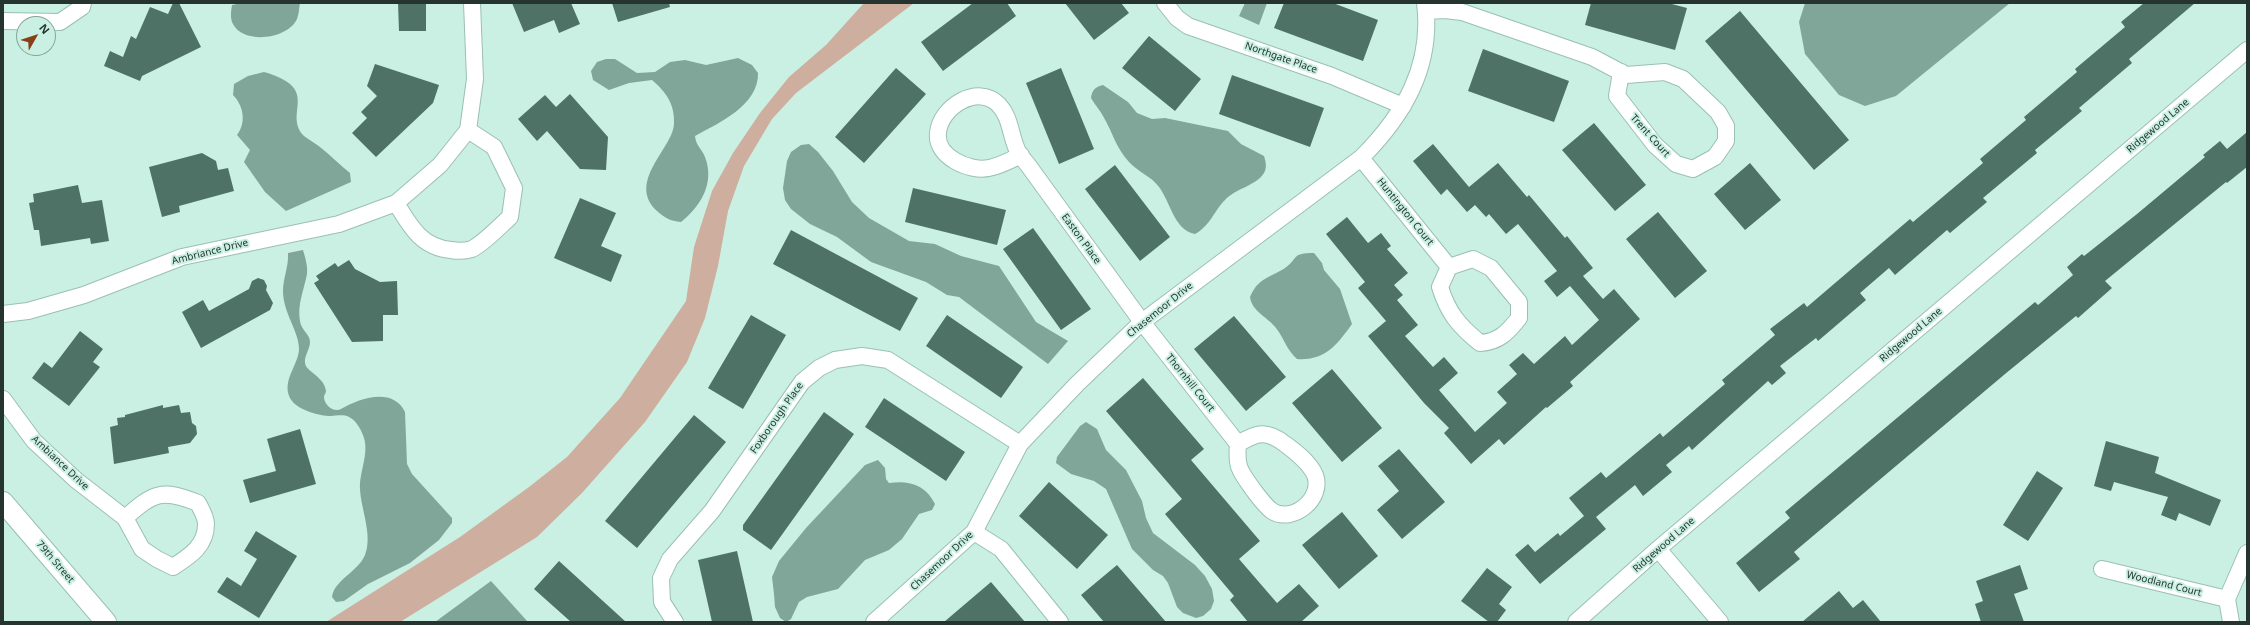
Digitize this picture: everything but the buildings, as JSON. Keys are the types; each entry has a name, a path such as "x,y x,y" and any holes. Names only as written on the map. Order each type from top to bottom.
{"street":[{"path":"3,21 60,22 82,7 83,3"},
{"path":"396,203 412,230 425,242 442,250 457,251 472,249 510,218 514,188 494,147 468,130 475,79 472,3"},
{"name":"Northgate Place","path":"1165,3 1177,18 1188,26 1332,76 1403,106"},
{"name":"Chasemoor Drive","path":"874,622 974,532 1020,444 1077,384 1142,322 1361,158 1384,135 1403,106 1414,84 1425,52 1425,7"},
{"name":"Trent Court","path":"1425,7 1462,12 1592,57 1621,72 1626,75 1665,72 1683,79 1718,112 1726,126 1726,141 1715,157 1693,170 1676,164 1655,145 1618,96 1621,72"},
{"name":"Ridgewood Lane","path":"1576,622 1658,549 2247,50"},
{"name":"Easton Place","path":"1021,155 988,168 959,164 944,153 937,135 940,122 966,98 983,95 998,104 1009,121 1016,149 1021,155 1142,322"},
{"name":"Ambriance Drive","path":"3,314 28,311 84,295 182,257 339,224 396,203 440,165 468,130"},
{"name":"Huntington Court","path":"1361,158 1449,267"},
{"path":"1473,259 1491,268 1519,302 1519,318 1510,330 1492,342 1480,343 1461,328 1445,304 1440,287 1449,267 1473,259"},
{"name":"Thornhill Court","path":"1142,322 1238,444"},
{"name":"Foxborough Place","path":"675,622 662,602 661,578 670,559 712,512 802,382 819,368 835,360 862,356 888,360 1020,444"},
{"name":"Ambiance Drive","path":"3,399 34,441 76,480 125,518 142,549 156,559 173,567 190,556 202,543 206,523 198,503 178,495 157,494 140,505 125,518"},
{"path":"1254,434 1264,434 1282,441 1300,455 1314,475 1317,487 1312,501 1302,509 1289,514 1273,512 1259,498 1236,463 1238,444 1254,434"},
{"name":"79th Street","path":"3,502 106,622"},
{"path":"974,532 1000,549 1059,622"},
{"path":"1658,549 1720,622"},
{"path":"2231,622 2227,600 2247,553"},
{"name":"Woodland Court","path":"2102,569 2227,600"}],"shaded area":[{"path":"864,3 914,3 796,93 772,119 744,166 728,211 718,266 705,318 687,362 645,422 582,493 537,537 400,622 326,622 460,537 529,487 567,457 620,398 686,301 694,247 712,191 733,153 760,113 789,77 826,45"}],"water":[{"path":"242,3 300,3 297,19 292,26 276,35 256,37 246,35 239,31 232,22 232,5"},
{"path":"1245,3 1267,3 1259,25 1239,16"},
{"path":"1805,3 2010,3 1896,96 1865,106 1839,95 1805,54 1799,22"},
{"path":"738,58 752,65 758,73 757,84 752,95 736,112 695,136 704,154 708,167 707,185 700,201 688,216 681,222 668,219 657,211 649,200 646,189 648,177 672,133 674,117 669,99 652,80 629,83 609,90 593,80 591,71 597,62 606,59 615,59 637,73 655,72 670,62 685,60 706,65"},
{"path":"264,72 282,79 292,86 297,94 298,127 304,136 320,147 350,173 351,182 286,211 265,192 244,162 250,150 237,135 243,119 239,104 233,95 234,84 248,76"},
{"path":"1103,85 1128,102 1137,113 1152,119 1165,118 1228,131 1241,144 1264,156 1266,169 1264,173 1256,181 1225,200 1208,223 1200,231 1195,234 1188,231 1178,222 1156,183 1129,162 1117,145 1102,114 1091,98 1094,89"},
{"path":"809,144 818,152 833,171 852,202 869,218 909,241 935,244 961,256 999,266 1036,322 1068,341 1048,364 959,297 947,295 926,282 871,262 837,237 810,224 791,209 785,200 783,188 787,161 791,152 801,145"},
{"path":"303,250 307,271 299,315 302,327 310,339 305,363 308,369 319,378 325,386 326,391 324,400 330,408 335,410 341,409 357,401 376,397 393,399 400,404 405,412 407,464 412,474 452,518 452,523 439,540 410,563 368,584 344,601 336,602 332,597 334,591 341,581 362,561 367,547 368,539 360,489 365,457 365,444 360,429 352,418 340,415 326,416 315,414 295,404 289,394 289,381 299,349 296,335 286,307 283,286 288,263 288,253"},
{"path":"1314,253 1322,263 1324,270 1340,289 1352,324 1341,339 1323,354 1307,359 1297,359 1290,351 1273,324 1254,307 1250,297 1253,290 1264,279 1285,268 1298,255"},
{"path":"1086,422 1097,429 1106,450 1126,470 1142,501 1146,518 1153,533 1195,565 1205,576 1212,589 1214,601 1211,609 1203,616 1196,618 1183,613 1177,607 1168,583 1163,576 1153,570 1132,549 1106,489 1094,481 1071,474 1056,463 1057,457 1080,426"},
{"path":"878,460 885,468 886,479 889,483 910,483 927,492 935,504 932,510 919,514 902,539 889,550 865,560 838,589 807,597 799,602 791,619 786,622 780,618 775,607 772,577 779,561 806,528 865,465"},
{"path":"491,581 528,622 435,622"}]}
